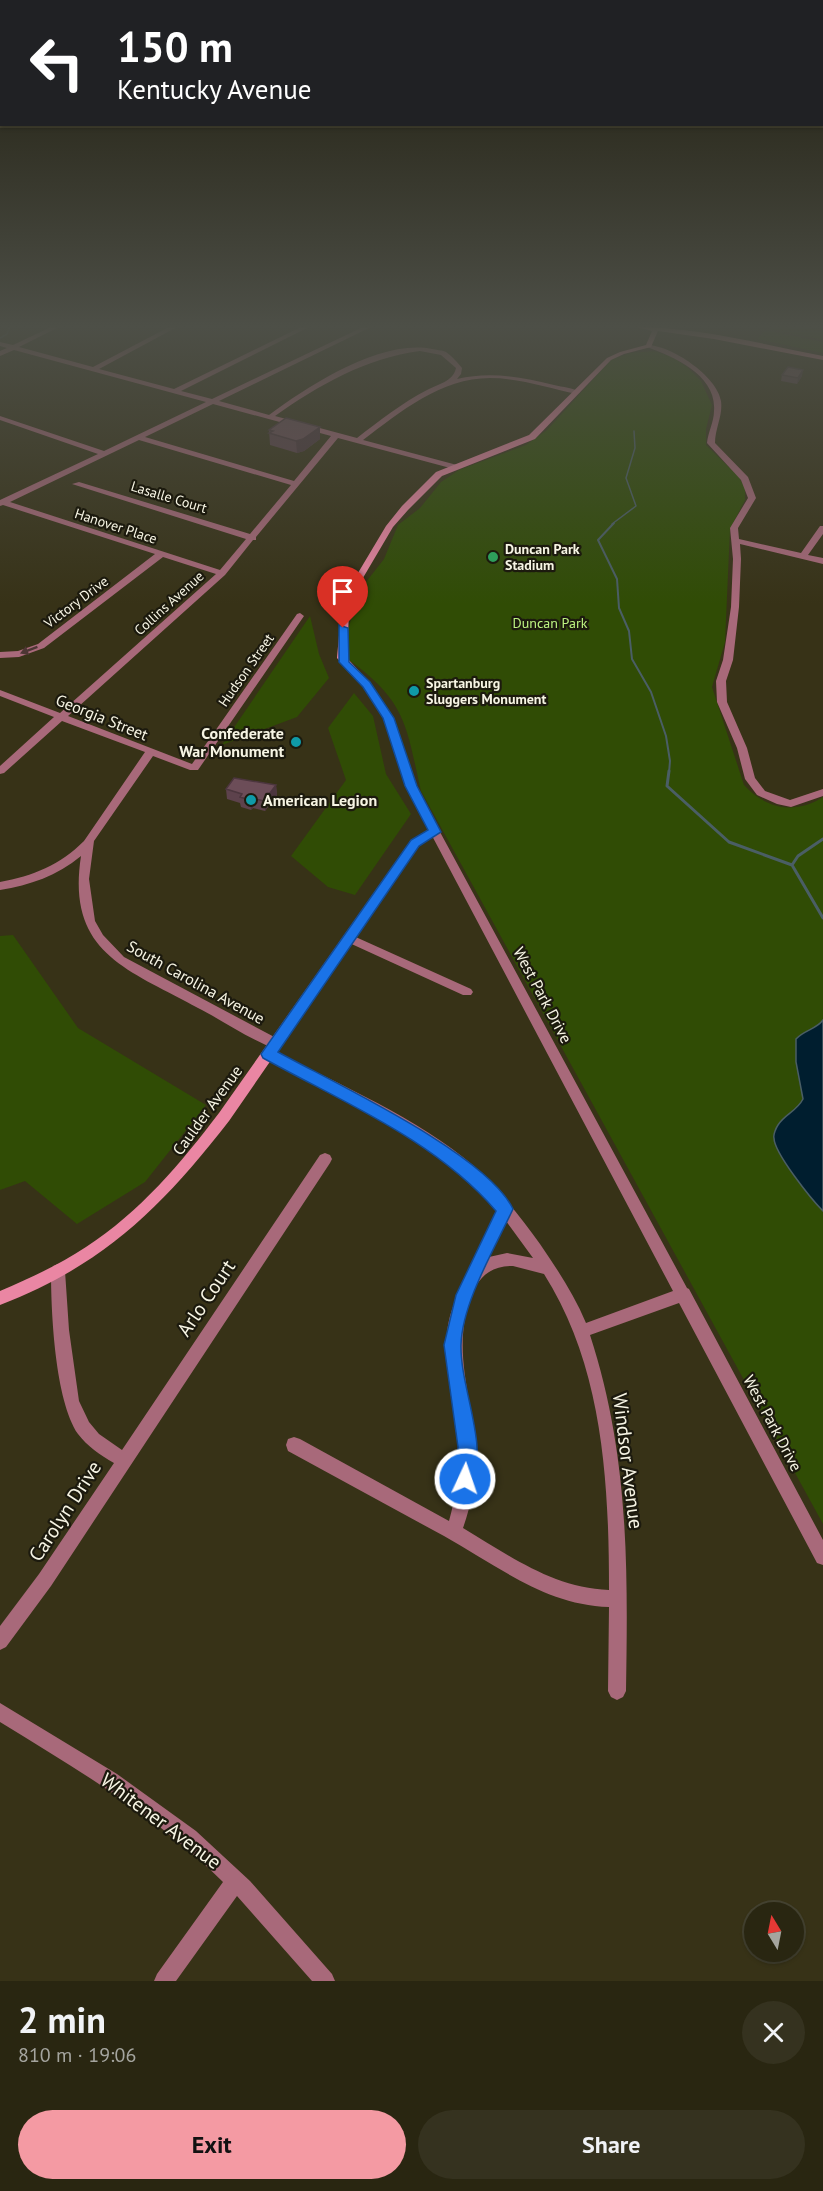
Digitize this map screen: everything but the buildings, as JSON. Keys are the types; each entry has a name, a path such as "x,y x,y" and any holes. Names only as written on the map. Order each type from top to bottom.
{"street":[{"path":"4,419 105,454"},
{"path":"1,503 179,419"},
{"path":"279,419 454,467"},
{"path":"359,440 386,419"},
{"name":"West Park Drive","path":"550,419 532,438 439,474 393,522 358,579 345,612 342,645 344,662 367,685 388,718 411,786 823,1557"},
{"path":"716,419 711,443 745,479 752,491 750,504 734,528 737,559 735,608 728,660 721,681 722,702 742,748 750,779 761,793 791,804 823,792"},
{"name":"Collins Avenue","path":"0,771 222,573 336,435"},
{"path":"140,438 296,484"},
{"path":"433,461 466,462"},
{"path":"433,461 439,466 439,474"},
{"name":"Lasalle Court","path":"76,484 253,537"},
{"name":"Hanover Place","path":"1,503 222,573"},
{"path":"802,556 823,528"},
{"path":"735,540 823,561"},
{"name":"Victory Drive","path":"0,655 19,654 40,646 161,554"},
{"name":"Hudson Street","path":"194,768 300,616"},
{"name":"Georgia Street","path":"0,693 194,768"},
{"name":"South Carolina Avenue","path":"150,752 89,841 83,879 87,914 94,930 112,954 441,1149 482,1184 505,1209"},
{"name":"Caulder Avenue","path":"0,1298 58,1271 120,1231 162,1194 195,1155 272,1049 415,843 435,832"},
{"path":"0,886 35,879 52,872 80,852 89,841"},
{"path":"350,938 467,992"},
{"name":"Arlo Court","path":"124,1460 325,1159"},
{"path":"453,1532 459,1517 467,1447 452,1345 459,1311 475,1271 505,1209"},
{"name":"Windsor Avenue","path":"505,1209 549,1268 582,1331 595,1378 613,1484 618,1599 617,1691"},
{"path":"475,1271 508,1259 522,1260 549,1268"},
{"name":"Carolyn Drive","path":"0,1641 45,1580 124,1460 108,1452 89,1436 75,1416 70,1401 58,1271"},
{"path":"582,1331 684,1294"},
{"path":"294,1445 453,1532 544,1586 591,1598 618,1599"},
{"name":"Whitener Avenue","path":"0,1712 146,1805 192,1840 236,1881 325,1981"},
{"path":"164,1981 236,1881"}],"green space":[{"name":"Duncan Park","path":"557,419 708,419 706,445 739,477 745,488 745,500 730,529 725,642 712,687 744,785 762,800 781,807 802,806 823,797 823,1524 421,791 412,749 401,717 383,689 349,660 348,630 359,591 384,559 398,525 420,508 441,482 459,470 526,445 547,430"},
{"path":"310,616 319,654 329,678 297,717 222,745"},
{"path":"354,693 373,716 386,774 411,814 355,895 328,887 291,856 346,780 328,728"},
{"path":"13,935 78,1028 206,1105 145,1182 77,1224 25,1181 0,1190 0,936"}],"water":[{"path":"823,1020 823,1211 780,1154 774,1133 781,1121 798,1107 803,1099 796,1062 796,1039"}],"waterway":[{"path":"612,524 636,506 626,478 635,448 634,431"},
{"path":"614,523 598,540 617,579 619,608 629,631 632,659 651,692 666,736 670,761 669,773"},
{"path":"669,771 667,786 729,842 792,865"},
{"path":"792,865 798,856 823,839"},
{"path":"792,865 823,918"}],"place":[{"name":"Duncan Park Stadium","path":"493,557"},
{"name":"Spartanburg Sluggers Monument","path":"414,691"},
{"name":"Confederate War Monument","path":"296,742"},
{"name":"American Legion","path":"251,800"}],"route":[{"path":"343,628 342,658 367,685 392,725 411,786 435,832 423,836 415,843 268,1054 441,1149 462,1165 505,1209 464,1295 452,1345 467,1447 465,1479"}]}
